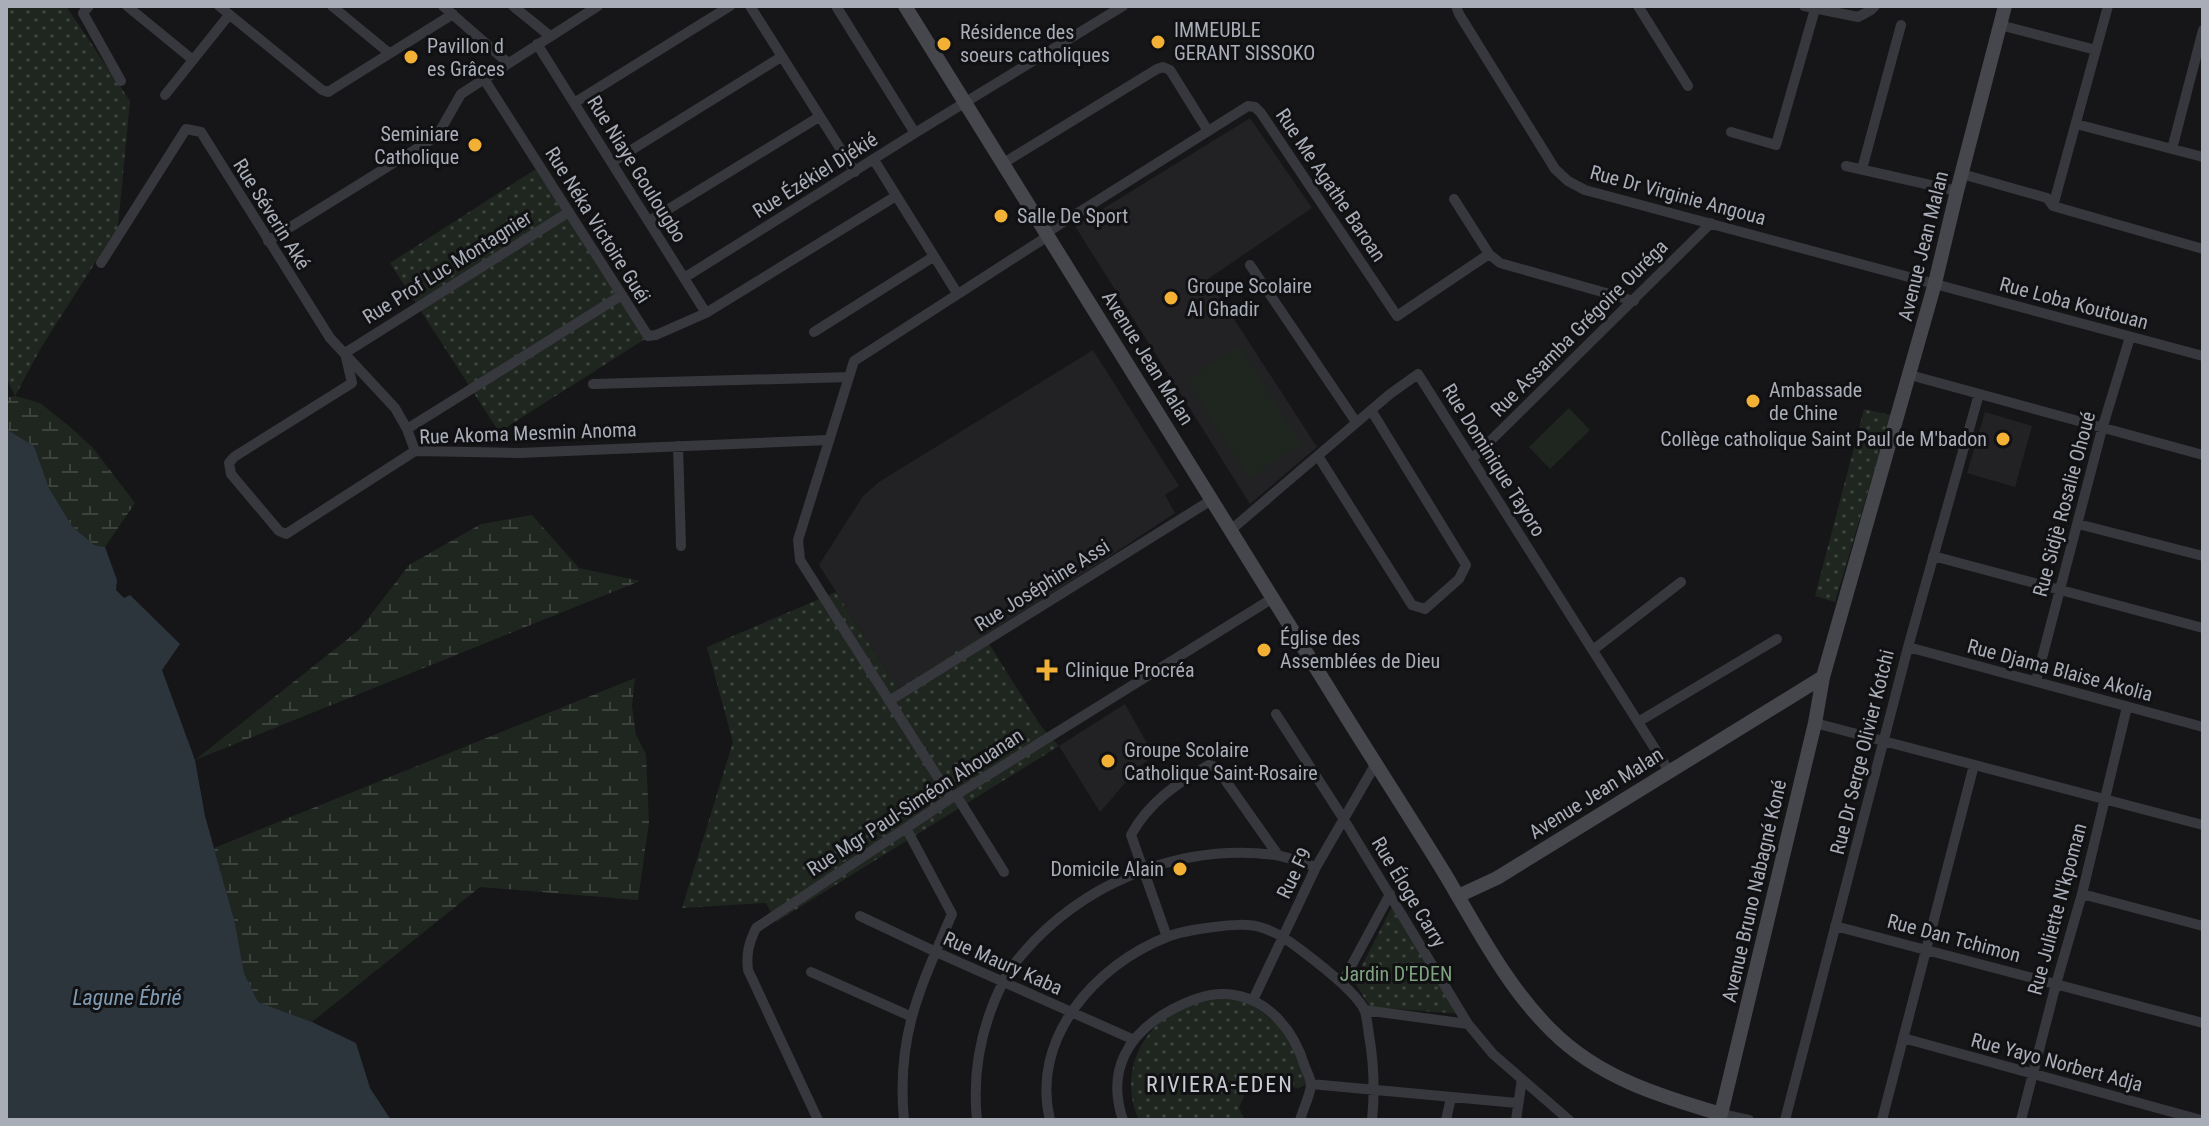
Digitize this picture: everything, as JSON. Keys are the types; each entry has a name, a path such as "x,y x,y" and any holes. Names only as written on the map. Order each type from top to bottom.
{"main road":[{"name":"Avenue Jean Malan","path":"905,6 1458,896 1497,878 1823,677 1935,283 2005,6"},
{"name":"Avenue Bruno Nabagné Koné","path":"1721,1114 1815,723 1823,677"},
{"path":"1458,896 1514,987 1570,1048 1609,1074 1635,1086 1721,1114"}],"street":[{"path":"89,6 83,13 121,81"},
{"path":"127,6 193,60"},
{"path":"219,6 328,92 453,14"},
{"path":"332,6 389,53"},
{"path":"443,6 508,63"},
{"path":"513,6 550,36"},
{"path":"268,241 437,136 461,94 598,6"},
{"path":"574,103 730,6"},
{"path":"750,6 855,172"},
{"path":"836,6 915,133"},
{"name":"Rue Ézékiel Djékié","path":"684,278 1123,6"},
{"name":"Rue Dr Virginie Angoua","path":"1456,6 1555,169 1568,181 1585,190 1935,283"},
{"path":"1638,6 1688,86"},
{"path":"1731,132 1776,145 1810,7 1858,17 1875,6"},
{"path":"2053,206 2108,6"},
{"path":"165,95 229,15"},
{"path":"1862,169 1901,25"},
{"path":"2000,25 2096,50"},
{"path":"2172,149 2199,61 2203,30"},
{"name":"Rue Niaye Goulougbo","path":"537,44 706,313"},
{"path":"612,162 781,57"},
{"path":"1002,164 1163,67 1170,70 1208,131"},
{"name":"Rue Néka Victoire Guéi","path":"484,79 648,336 706,313"},
{"name":"Rue Me Agathe Baroan","path":"849,377 854,361 1248,106 1255,107 1397,316 1489,254"},
{"path":"649,221 819,117"},
{"path":"2076,124 2203,157"},
{"name":"Rue Séverin Aké","path":"101,263 186,129 201,132 330,338 395,408 415,451"},
{"path":"874,160 957,293"},
{"path":"1846,166 1957,191"},
{"path":"1962,174 2047,198 2053,206 2203,249"},
{"path":"706,313 896,196"},
{"path":"1454,199 1489,254 1500,263 1634,301"},
{"name":"Rue Prof Luc Montagnier","path":"345,353 569,212"},
{"name":"Rue Assamba Grégoire Ouréga","path":"1472,459 1711,223"},
{"path":"814,332 933,257"},
{"path":"1250,265 1356,422"},
{"name":"Rue Loba Koutouan","path":"1935,283 2203,356"},
{"path":"407,429 622,295"},
{"name":"Rue Sidjè Rosalie Ohoué","path":"2036,681 2102,429 2130,337"},
{"name":"Rue Akoma Mesmin Anoma","path":"345,353 352,383 229,463 231,474 279,531 286,534 415,451 519,453 828,440"},
{"name":"Rue Dominique Tayoro","path":"1232,529 1320,459 1356,422 1373,413 1418,374 1669,771"},
{"path":"1910,375 2203,455"},
{"path":"593,384 849,377 798,540 800,560 889,701 1004,872"},
{"name":"Rue Dr Serge Olivier Kotchi","path":"1785,1120 1908,647 1979,394"},
{"path":"1320,459 1412,605 1425,609 1459,579 1466,565 1373,413"},
{"path":"678,446 681,546"},
{"name":"Rue Joséphine Assi","path":"889,701 1213,499"},
{"path":"2078,524 2203,556"},
{"path":"1933,556 2203,628"},
{"path":"1593,650 1681,582"},
{"name":"Rue Mgr Paul-Siméon Ahouanan","path":"818,1120 748,970 746,955 756,928 953,797 1273,598"},
{"path":"1638,722 1777,639"},
{"name":"Rue Djama Blaise Akolia","path":"1908,647 2203,727"},
{"name":"Rue Juliette N'kpoman","path":"2021,1120 2082,894 2127,707"},
{"name":"Rue Éloge Carry","path":"1276,714 1468,1024 1493,1054 1569,1120"},
{"path":"1815,723 2203,825"},
{"path":"1167,937 1131,835 1167,791 1209,765 1216,767 1278,855"},
{"name":"Rue F9","path":"1253,1000 1316,867 1375,765"},
{"path":"1882,1120 1974,765"},
{"path":"904,1120 901,1071 910,1016 952,914 906,828"},
{"path":"977,1120 975,1068 982,1034 1003,981 1040,935 1077,904 1104,886 1179,860 1215,855 1278,855 1316,867"},
{"path":"1342,983 1390,894"},
{"path":"2082,894 2203,926"},
{"name":"Rue Maury Kaba","path":"860,916 1132,1039"},
{"path":"1050,1120 1047,1071 1055,1043 1070,1012 1087,991 1113,967 1167,937 1193,930 1245,925 1262,927 1284,937 1342,983 1364,1010 1373,1061 1375,1089 1372,1120"},
{"name":"Rue Dan Tchimon","path":"1835,926 2203,1023"},
{"path":"811,972 910,1016"},
{"path":"1123,1120 1117,1093 1119,1066 1132,1039 1161,1015 1190,1000 1224,994 1253,1000 1285,1024 1299,1047 1311,1084 1300,1120"},
{"path":"1364,1010 1468,1024"},
{"name":"Rue Yayo Norbert Adja","path":"1903,1038 2201,1120"},
{"path":"1516,1120 1522,1079"},
{"path":"1311,1084 1517,1103"},
{"path":"1446,1120 1451,1098"},
{"path":"1721,1114 1749,1120"}],"shaded area":[{"name":"Groupe Scolaire Al Ghadir","path":"1250,118 1312,208 1208,279 1317,447 1250,504 1075,226"},
{"path":"1093,350 1179,486 1165,495 1175,513 898,689 819,565 863,496 879,482"},
{"name":"Collège catholique Saint Paul de M'badon","path":"1985,412 2032,426 2015,487 1967,473"},
{"name":"Groupe Scolaire Catholique Saint-Rosaire","path":"1125,704 1154,756 1140,766 1100,812 1059,746"}],"green space":[{"path":"6,6 66,6 130,101 118,227 42,346 15,396 6,377"},
{"path":"536,169 645,339 499,432 390,263"},
{"path":"1239,346 1302,444 1249,478 1187,380"},
{"path":"15,396 40,403 69,426 93,448 135,503 105,547 94,545 72,526 49,488 34,446 6,429 6,398"},
{"path":"1569,408 1590,430 1550,469 1529,447"},
{"path":"1864,409 1891,415 1835,602 1815,596"},
{"path":"532,515 579,568 640,581 195,760 359,630 409,565 481,524"},
{"path":"836,592 898,689 983,634 1040,725 1059,746 776,922 766,903 682,908 733,742 707,647"},
{"path":"635,678 632,706 636,735 646,754 649,822 638,900 480,887 312,1022 258,1002 244,973 235,923 214,848"},
{"name":"Jardin D'EDEN","path":"1393,905 1463,1014 1370,1007 1354,981"},
{"path":"1224,998 1248,1002 1282,1027 1297,1048 1306,1085 1299,1088 1250,1083 1239,1107 1244,1120 1139,1120 1131,1084 1133,1067 1148,1035 1175,1011"}],"water":[{"name":"Lagune Ébrié","path":"6,429 34,446 49,488 72,526 94,545 105,547 117,580 116,590 124,598 130,595 180,644 162,670 195,760 205,816 235,923 244,973 258,1002 356,1043 370,1088 391,1120 6,1120"}],"place":[{"name":"IMMEUBLE GERANT SISSOKO","path":"1158,42"},
{"name":"Résidence des soeurs catholiques","path":"944,44"},
{"name":"Pavillon d es Grâces","path":"411,57"},
{"name":"Seminiare Catholique","path":"475,145"},
{"name":"Salle De Sport","path":"1001,216"},
{"name":"Groupe Scolaire Al Ghadir","path":"1171,298"},
{"name":"Ambassade de Chine","path":"1753,401"},
{"name":"Collège catholique Saint Paul de M'badon","path":"2003,439"},
{"name":"Église des Assemblées de Dieu","path":"1264,650"},
{"name":"Clinique Procréa","path":"1047,670"},
{"name":"Groupe Scolaire Catholique Saint-Rosaire","path":"1108,761"},
{"name":"Domicile Alain","path":"1180,869"}],"district":[{"name":"RIVIERA-EDEN","path":"1220,1084"}]}
